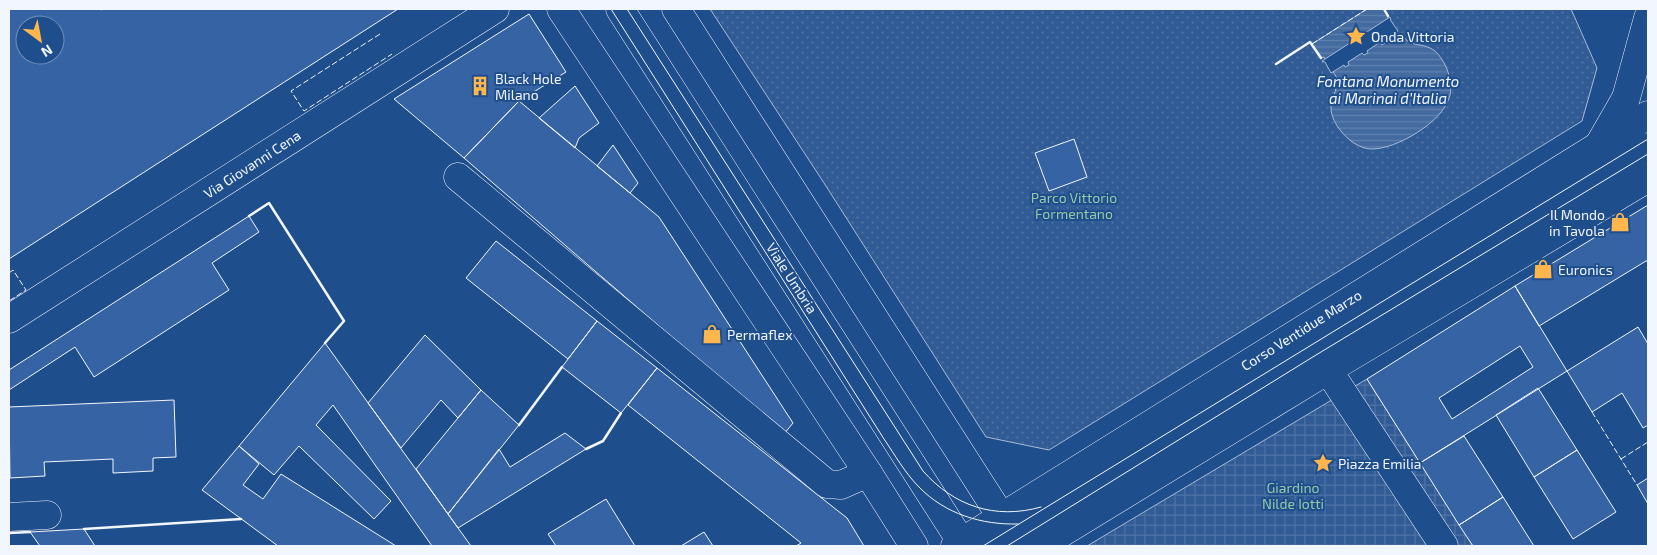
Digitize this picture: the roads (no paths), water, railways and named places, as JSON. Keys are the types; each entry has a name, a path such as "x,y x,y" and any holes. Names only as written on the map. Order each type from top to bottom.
{"main road":[{"name":"Via Giovanni Cena","path":"9,319 495,9"},
{"path":"561,9 868,473 914,546"},
{"name":"Viale Umbria","path":"620,9 960,545"},
{"path":"676,9 1008,536"},
{"path":"1599,145 1626,98 1648,18 1644,9"},
{"name":"Corso Ventidue Marzo","path":"1008,536 1599,145 1648,115"},
{"name":"Corso Ventidue Marzo","path":"960,545 1008,536 1648,147"},
{"path":"458,177 827,484 841,485 868,473"},
{"path":"1040,546 1648,178"},
{"path":"1328,370 1444,546"},
{"path":"9,517 47,516"}],"water":[{"name":"Fontana Monumento ai Marinai d’Italia","path":"1367,9 1384,9 1388,16 1387,18 1400,38 1403,36 1409,42 1426,46 1436,52 1447,69 1451,85 1450,95 1445,107 1428,125 1406,139 1382,148 1372,149 1364,148 1354,143 1347,138 1337,125 1332,116 1331,106 1336,90 1334,80 1337,78 1324,57 1321,58 1312,44"}],"tram line":[{"path":"611,9 909,476 929,496 952,511 978,520 1018,524"},
{"path":"627,9 923,471 948,493 976,507 1008,512 1041,507"},
{"path":"983,546 1648,139"},
{"path":"1007,546 1316,355 1648,154"}],"place":[{"name":"Onda Vittoria","path":"1356,36"},
{"name":"Black Hole Milano","path":"480,86"},
{"name":"Il Mondo in Tavola","path":"1620,222"},
{"name":"Euronics","path":"1543,269"},
{"name":"Permaflex","path":"712,334"},
{"name":"Piazza Emilia","path":"1323,463"}],"park label":[{"name":"Parco Vittorio Formentano","path":"1074,206"},
{"name":"Giardino Nilde Iotti","path":"1293,496"}]}
